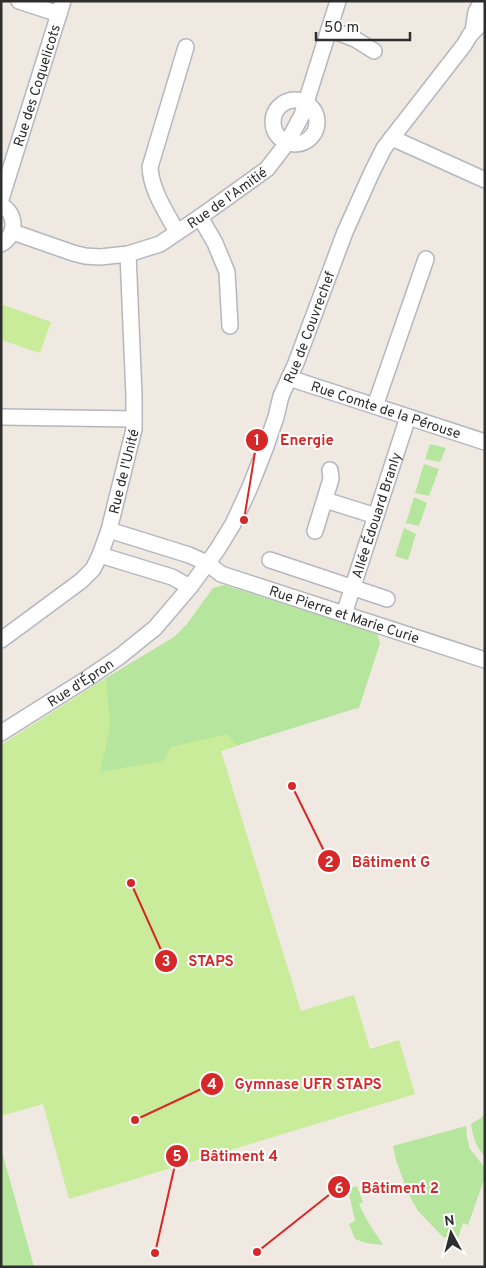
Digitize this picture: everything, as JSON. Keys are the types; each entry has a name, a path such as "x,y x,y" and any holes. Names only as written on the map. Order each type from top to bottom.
{"street":[{"path":"19,1 61,8"},
{"path":"306,102 338,1"},
{"name":"Rue des Coquelicots","path":"1,198 61,8"},
{"name":"Rue de Couvrechef","path":"155,628 190,587 234,524 265,449 276,417 280,396 296,363 362,192 384,148 473,32 480,8"},
{"path":"328,29 355,39 374,51"},
{"path":"177,232 153,185 150,167 186,47"},
{"path":"299,100 306,102 316,113 318,120 314,135 302,144 287,143 276,134 273,127 275,113 285,102 299,100"},
{"path":"392,138 485,180"},
{"name":"Rue de l'Amitié","path":"13,232 85,256 100,257 128,254 160,244 267,169 287,143"},
{"path":"1,205 9,211 14,221 13,232 1,244"},
{"path":"200,217 215,243 226,272 230,326"},
{"name":"Rue de l'Unité","path":"1,640 81,581 93,569 109,530 130,446 134,419 128,254"},
{"path":"375,406 426,259"},
{"name":"Rue Comte de la Pérouse","path":"289,378 485,442"},
{"path":"1,417 134,419"},
{"name":"Allée Édouard Branly","path":"344,614 408,417"},
{"path":"315,531 326,500 331,479 330,470"},
{"path":"326,500 376,516"},
{"name":"Rue Pierre et Marie Curie","path":"109,530 207,563 221,574 485,660"},
{"path":"100,554 172,577 190,587"},
{"path":"270,560 387,599"},
{"name":"Rue d'Épron","path":"1,733 119,657 155,628"}],"green space":[{"path":"1,304 51,322 40,353 1,340"},
{"path":"430,444 446,448 440,462 425,459"},
{"path":"424,464 439,469 429,496 415,493"},
{"path":"414,497 427,503 419,526 406,523"},
{"path":"404,528 416,534 408,560 395,556"},
{"path":"224,585 377,633 380,643 359,708 220,751 85,834 1,746 106,678 174,637 187,624 213,588"},
{"path":"106,678 110,727 100,772 163,761 171,747 227,734 237,746 221,751 301,1011 354,995 370,1049 399,1040 415,1094 69,1199 43,1104 1,1116 1,745"},
{"path":"485,1112 485,1157 475,1142 471,1124 481,1118"},
{"path":"466,1126 470,1149 485,1168 485,1177 468,1225 463,1223 457,1241 443,1237 418,1211 408,1193 393,1146"},
{"path":"1,1148 34,1267 1,1267"},
{"path":"357,1186 363,1202 359,1204 383,1245 366,1243 355,1239 349,1224 355,1221 348,1189"}],"place":[{"name":"Energie","path":"244,520"},
{"name":"Bâtiment G","path":"292,786"},
{"name":"STAPS","path":"131,883"},
{"name":"Gymnase UFR STAPS","path":"135,1120"},
{"name":"Bâtiment 2","path":"257,1252"},
{"name":"Bâtiment 4","path":"155,1253"}]}
